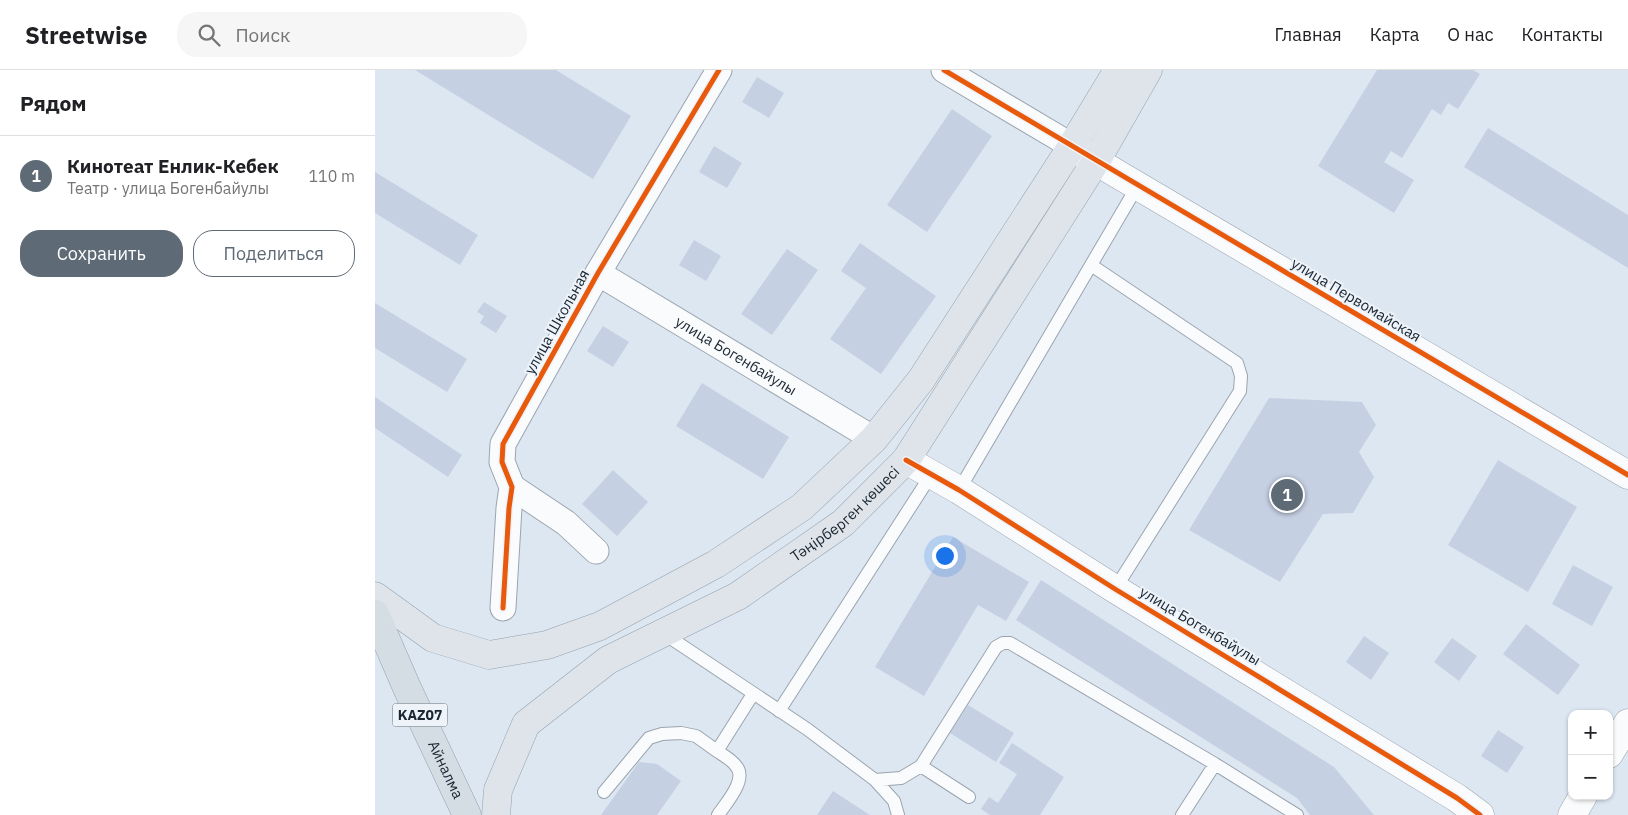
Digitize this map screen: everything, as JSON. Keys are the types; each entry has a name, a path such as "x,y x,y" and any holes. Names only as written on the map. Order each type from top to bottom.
{"highway":[{"name":"Айналма","path":"375,614 407,688 467,815"}],"main road":[{"name":"Тәңірберген көшесі","path":"375,596 433,638 489,655 547,645 600,626 716,564 802,507 874,439 921,380 1072,146 1118,70"},
{"name":"Тәңірберген көшесі","path":"496,815 498,790 526,724 608,660 738,596 843,523 906,460 1096,161 1148,70"}],"street":[{"name":"улица Школьная","path":"503,608 512,487 502,462 503,444 598,273 719,70"},
{"path":"944,70 1072,146"},
{"name":"улица Первомайская","path":"1072,146 1628,475"},
{"name":"улица Богенбайулы","path":"598,273 874,439"},
{"name":"улица Богенбайулы","path":"906,460 959,490 1115,589 1457,798 1481,815"},
{"path":"512,487 566,524 596,551"},
{"path":"1613,747 1628,723"},
{"path":"1571,815 1580,800"}],"lane":[{"path":"959,490 1138,185"},
{"path":"1091,264 1237,363 1241,376 1240,390 1115,589"},
{"path":"779,711 931,475"},
{"path":"663,633 807,729 875,780 894,801 898,815"},
{"path":"875,780 901,778 921,766 996,647 1003,642 1010,642 1297,815"},
{"path":"717,751 753,694"},
{"path":"604,792 649,738 662,734 681,733 696,736 737,766 741,774 740,782 718,815"},
{"path":"1182,815 1215,764"},
{"path":"921,766 969,797"}],"building":[{"path":"415,70 556,70 631,116 593,179"},
{"path":"1377,70 1473,70 1480,74 1458,109 1448,103 1441,115 1432,109 1402,158 1391,151 1384,162 1414,180 1394,213 1318,166"},
{"path":"757,77 784,93 769,118 742,102"},
{"path":"952,109 992,136 927,232 887,205"},
{"path":"1488,128 1628,215 1628,268 1464,167"},
{"path":"714,146 742,163 727,188 699,172"},
{"path":"375,172 478,235 460,265 375,213"},
{"path":"694,240 721,256 706,281 679,265"},
{"path":"860,243 936,296 881,374 830,339 866,288 841,271"},
{"path":"787,249 818,270 772,335 741,314"},
{"path":"484,302 507,316 496,333 480,323 484,316 477,312"},
{"path":"375,303 467,359 447,392 375,348"},
{"path":"603,326 629,342 613,367 587,351"},
{"path":"702,383 789,437 763,479 676,426"},
{"path":"375,397 462,455 448,477 375,428"},
{"path":"1269,398 1362,402 1376,425 1359,452 1374,477 1353,513 1323,514 1280,582 1189,530"},
{"path":"1498,460 1577,507 1528,592 1448,545"},
{"path":"613,470 648,502 617,536 582,504"},
{"path":"953,537 1029,582 1006,621 978,605 924,696 875,667"},
{"path":"1573,565 1613,587 1592,626 1552,604"},
{"path":"1041,580 1334,767 1374,815 1310,815 1297,798 1016,620"},
{"path":"1526,624 1580,665 1558,695 1503,654"},
{"path":"1364,636 1389,653 1371,680 1346,662"},
{"path":"1452,638 1477,656 1459,681 1434,662"},
{"path":"968,705 1014,733 996,762 950,733"},
{"path":"1498,730 1524,747 1507,773 1481,756"},
{"path":"1012,743 1064,777 1040,815 990,815 981,809 989,797 998,803 1017,774 999,763"},
{"path":"639,762 657,764 681,781 657,815 601,815"},
{"path":"833,791 870,815 817,815"}],"cycle path":[{"path":"503,608 512,487 502,462 503,444 598,273 719,70"},
{"path":"944,70 1628,475"},
{"path":"906,460 959,490 1115,589 1457,798 1480,815"}],"place":[{"name":"Кинотеат Енлик-Кебек","path":"1287,495"}]}
